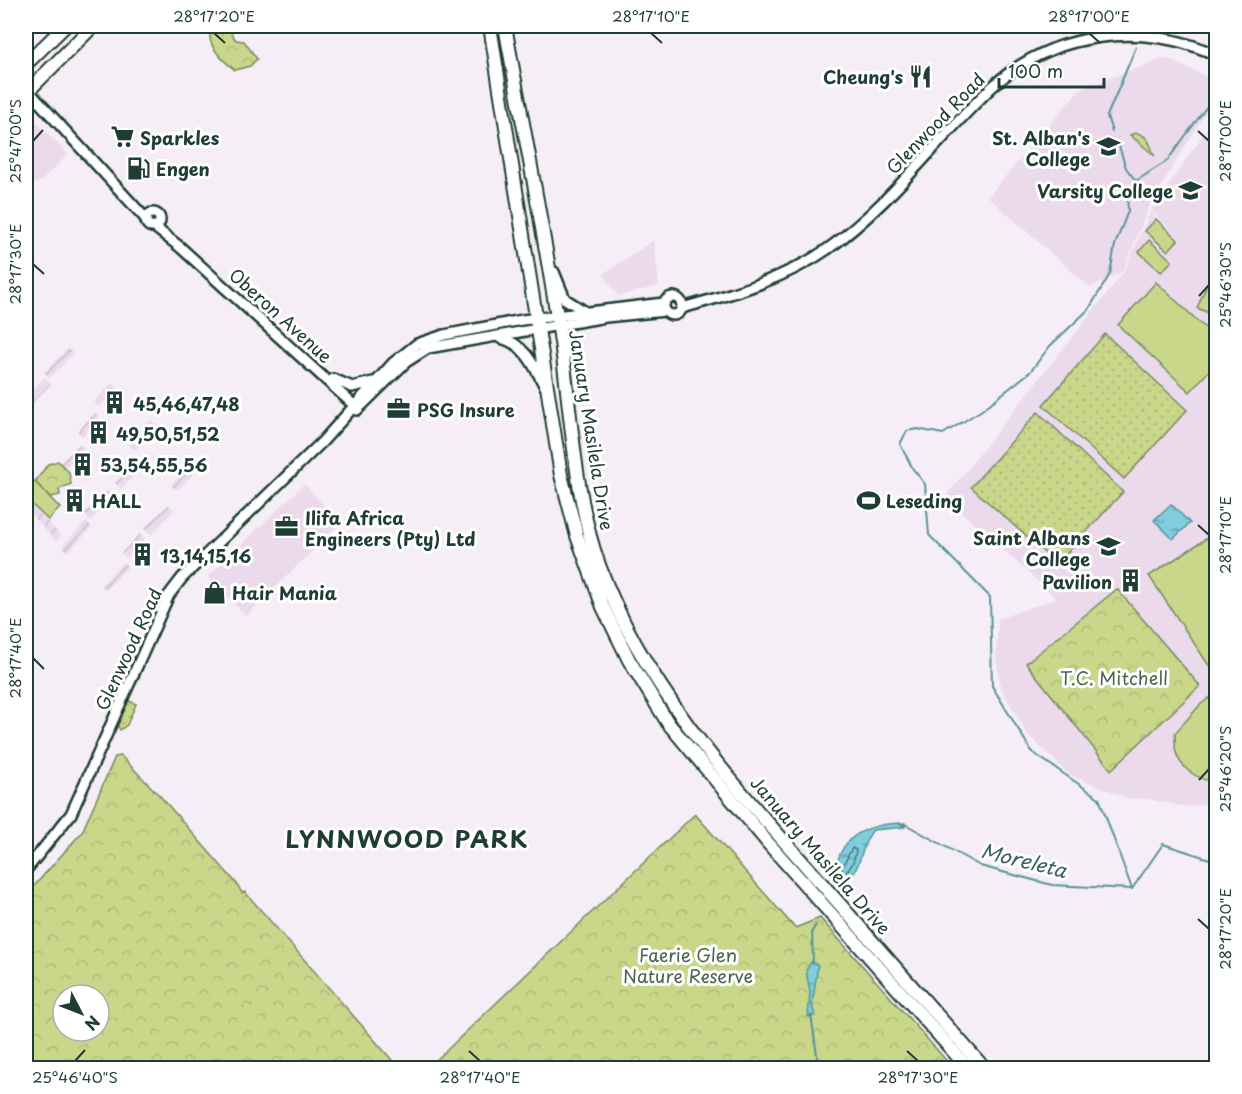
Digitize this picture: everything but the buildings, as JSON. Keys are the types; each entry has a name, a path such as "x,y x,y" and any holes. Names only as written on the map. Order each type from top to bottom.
{"main road":[{"path":"26,64 65,26"},
{"path":"26,91 93,26"},
{"name":"January Masilela Drive","path":"490,26 564,486 584,560 609,621 647,691 668,723 709,775 968,1068"},
{"name":"January Masilela Drive","path":"505,26 544,241 587,526 602,571 636,645 682,719 713,757 984,1068"}],"street":[{"name":"Glenwood Road","path":"681,304 732,293 794,269 840,240 884,199 982,96 1021,64 1052,49 1087,39 1154,30 1216,55"},
{"name":"Oberon Avenue","path":"26,91 133,202 356,407"},
{"path":"544,241 562,295 571,304 586,311"},
{"path":"669,297 681,304 674,315 664,307 669,297"},
{"name":"Glenwood Road","path":"557,322 586,311 664,307"},
{"name":"Glenwood Road","path":"356,407 376,381 406,352 424,340 606,317 664,307"},
{"name":"Glenwood Road","path":"26,870 58,834 71,814 169,595 189,571 356,407 406,362 423,350 449,343 496,337 537,324"},
{"path":"496,337 512,342 526,354 549,395"},
{"path":"301,354 345,386 359,386 376,381"}],"shaded area":[{"name":"St. Alban's College","path":"1165,58 1216,81 1216,96 1150,204 1123,271 1090,288 988,197 1080,89"},
{"path":"26,111 68,155 40,182 26,186"},
{"name":"Saint Albans College","path":"1216,116 1216,267 1207,262 1216,271 1216,799 1196,806 1182,806 1143,798 1130,799 1070,775 1027,734 1000,686 996,656 998,619 1056,598 945,497 1124,272 1150,212 1176,234 1151,211"},
{"path":"654,240 659,286 618,296 603,274"},
{"path":"67,349 74,353 50,378 44,372"},
{"path":"45,377 51,384 28,407 26,397"},
{"path":"113,383 118,388 99,407 94,402"},
{"path":"95,413 100,417 82,436 77,431"},
{"path":"151,420 158,426 134,450 128,444"},
{"path":"79,444 84,448 66,467 61,462"},
{"path":"138,459 144,465 121,489 115,483"},
{"path":"194,461 200,467 178,490 175,489 171,485"},
{"path":"304,484 341,523 246,616 208,577"},
{"path":"107,491 113,497 90,521 84,514"},
{"path":"26,499 61,536 56,541 26,510"},
{"path":"168,504 174,510 151,535 144,528"},
{"path":"86,522 92,528 68,552 62,546"},
{"path":"140,534 145,539 126,558 121,553"},
{"path":"123,562 128,567 106,590 101,585"}],"green space":[{"path":"212,26 230,26 229,30 236,40 244,41 257,59 250,66 235,70 215,51 210,39"},
{"path":"1135,133 1146,138 1154,155 1130,135"},
{"path":"1156,219 1178,240 1168,251 1145,231"},
{"path":"1149,240 1172,261 1161,272 1139,252"},
{"path":"1211,275 1216,277 1216,316 1197,308"},
{"path":"1156,282 1216,338 1216,363 1190,392 1118,325"},
{"path":"1105,334 1187,410 1124,479 1043,405"},
{"path":"1038,412 1123,492 1057,564 971,487"},
{"path":"58,461 69,472 71,484 59,489 60,495 51,497 35,482 48,464"},
{"path":"33,480 60,508 48,520 26,499 26,488"},
{"path":"1210,536 1216,546 1216,667 1212,670 1149,576"},
{"name":"T.C. Mitchell","path":"1117,589 1200,686 1111,770 1026,663"},
{"path":"1216,693 1216,781 1210,781 1198,777 1182,764 1175,750 1175,733 1200,705"},
{"path":"122,698 136,704 127,725 120,730 116,723"},
{"path":"121,756 161,797 237,884 242,893 245,892 399,1068 26,1068 26,895 82,832 115,757"},
{"name":"Faerie Glen Nature Reserve","path":"695,814 795,928 820,918 953,1068 428,1068"}],"water":[{"path":"1171,504 1190,523 1173,539 1154,520"},
{"path":"905,823 905,827 873,830 853,874 839,883 836,880 841,853 856,835 878,826"},
{"path":"811,962 818,965 812,1005 815,1016 808,1017 810,992 806,971"}],"waterway":[{"path":"1112,132 1107,116 1136,47"},
{"path":"1132,889 1099,798 1032,752 992,686 990,597 929,535 925,484 913,469 900,444 907,431 917,429 943,434 982,410 1030,372 1050,346 1089,309 1110,274 1115,245 1128,211 1127,193 1136,181 1167,161 1216,94"},
{"path":"1118,143 1126,168 1136,181"},
{"name":"Moreleta","path":"902,825 907,825 980,866 1052,885 1132,889 1163,844 1216,861"},
{"name":"Moreleta","path":"813,964 812,931 816,925"},
{"name":"Moreleta","path":"811,1015 819,1068"}],"place":[{"name":"Cheung's","path":"921,76"},
{"name":"Sparkles","path":"122,137"},
{"name":"St. Alban's College","path":"1108,147"},
{"name":"Engen","path":"138,168"},
{"name":"Varsity College","path":"1191,190"},
{"name":"45,46,47,48","path":"115,403"},
{"name":"PSG Insure","path":"399,409"},
{"name":"49,50,51,52","path":"98,433"},
{"name":"53,54,55,56","path":"82,464"},
{"name":"HALL","path":"74,500"},
{"name":"Leseding","path":"868,500"},
{"name":"Ilifa Africa Engineers (Pty) Ltd","path":"287,527"},
{"name":"Saint Albans College","path":"1108,547"},
{"name":"13,14,15,16","path":"142,555"},
{"name":"Pavilion","path":"1130,581"},
{"name":"Hair Mania","path":"214,592"}],"district":[{"name":"LYNNWOOD PARK","path":"407,838"}]}
